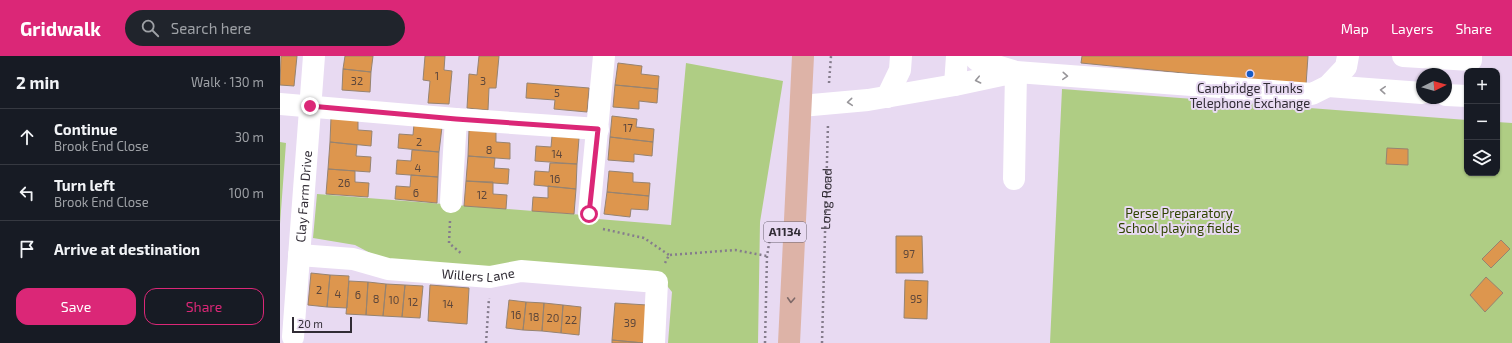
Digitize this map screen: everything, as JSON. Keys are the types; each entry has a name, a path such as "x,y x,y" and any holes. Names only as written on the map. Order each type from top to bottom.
{"main road":[{"name":"A1134","path":"789,343 803,56"},
{"name":"A1134","path":"775,343 778,285 801,114"}],"street":[{"name":"Clay Farm Drive","path":"289,338 299,255 314,56"},
{"path":"589,214 604,56"},
{"path":"887,97 900,70 901,56"},
{"path":"955,86 957,56"},
{"path":"974,56 977,60 1029,67 1312,94 1328,86 1346,67 1348,56"},
{"path":"1403,56 1471,62"},
{"path":"801,114 828,104 868,100 955,86 1029,67"},
{"path":"1014,179 1029,67"},
{"path":"1328,86 1416,93"},
{"path":"1452,95 1464,96"},
{"path":"280,104 598,129"},
{"path":"451,202 456,119"},
{"name":"Willers Lane","path":"299,255 353,259 388,269 490,277 521,271 657,282"},
{"path":"654,343 657,282"}],"path":[{"name":"Long Road","path":"822,343 830,56"},
{"path":"451,202 449,243 466,257"},
{"path":"589,214 595,228 644,238 668,255 735,250 767,256"},
{"path":"657,282 668,255"},
{"path":"486,343 490,277"}],"green space":[{"path":"686,63 783,81 760,222 758,343 668,343 672,292 664,282 389,263 355,245 313,238 317,194 584,215 598,219 671,225"},
{"name":"Perse Preparatory School playing fields","path":"1062,89 1464,120 1464,176 1500,176 1500,122 1512,123 1512,343 1050,343"},
{"path":"280,142 286,143 280,224"}],"building":[{"path":"281,56 297,56 294,86 280,85"},
{"path":"345,56 373,56 371,72 343,69"},
{"path":"425,56 445,56 444,70 452,71 449,104 428,103 430,81 423,80"},
{"path":"479,56 499,56 496,88 489,88 488,110 467,108 469,74 477,75"},
{"name":"Cambridge Trunks Telephone Exchange","path":"1082,56 1308,56 1306,85 1081,63"},
{"path":"618,63 642,66 641,74 659,76 658,89 615,85"},
{"path":"343,69 371,72 370,92 342,90"},
{"path":"527,83 589,88 587,112 554,109 555,100 526,98"},
{"path":"615,85 658,89 657,103 639,101 639,109 613,107"},
{"path":"612,116 637,119 636,127 654,129 653,142 610,137"},
{"path":"331,117 358,120 358,130 372,131 371,146 330,142"},
{"path":"414,124 442,127 439,152 398,148 399,134 413,135"},
{"path":"469,130 496,132 496,142 510,143 510,159 468,156"},
{"path":"552,136 579,138 577,164 535,161 536,146 551,147"},
{"path":"610,137 653,142 652,156 634,154 634,162 608,160"},
{"path":"330,142 357,145 356,156 371,157 370,172 328,169"},
{"path":"1387,148 1408,149 1408,165 1386,164"},
{"path":"412,150 439,152 438,177 396,174 397,160 411,161"},
{"path":"468,156 495,158 494,168 509,169 508,184 466,181"},
{"path":"550,163 577,164 576,189 534,185 535,171 549,172"},
{"path":"328,169 355,171 355,182 369,183 368,197 326,194"},
{"path":"609,171 633,173 633,182 650,183 649,196 607,192"},
{"path":"411,175 438,177 437,203 395,199 396,186 410,187"},
{"path":"466,181 493,182 493,194 507,195 506,209 464,206"},
{"path":"548,186 576,189 574,214 532,211 533,197 548,198"},
{"path":"607,192 649,196 648,210 631,209 630,217 604,214"},
{"path":"896,236 922,236 923,273 896,273"},
{"path":"1501,240 1510,249 1491,268 1482,259"},
{"path":"311,273 330,275 327,307 308,305"},
{"path":"330,275 349,276 347,308 327,307"},
{"path":"1486,277 1503,293 1485,312 1470,295"},
{"path":"905,280 928,281 927,319 904,318"},
{"path":"349,281 368,282 366,315 346,314"},
{"path":"368,282 386,284 383,316 366,315"},
{"path":"386,284 405,285 402,317 383,316"},
{"path":"405,285 423,286 420,318 402,317"},
{"path":"430,285 469,288 467,324 428,321"},
{"path":"509,300 526,302 523,330 506,328"},
{"path":"526,302 544,303 542,331 523,330"},
{"path":"544,303 563,305 561,333 542,331"},
{"path":"615,303 647,305 644,343 612,340"},
{"path":"563,305 581,307 579,335 561,333"},
{"path":"612,340 643,343 612,343"}],"place":[{"name":"Cambridge Trunks Telephone Exchange","path":"1250,74"}],"route":[{"path":"310,106 456,119 598,129 589,214"}]}
